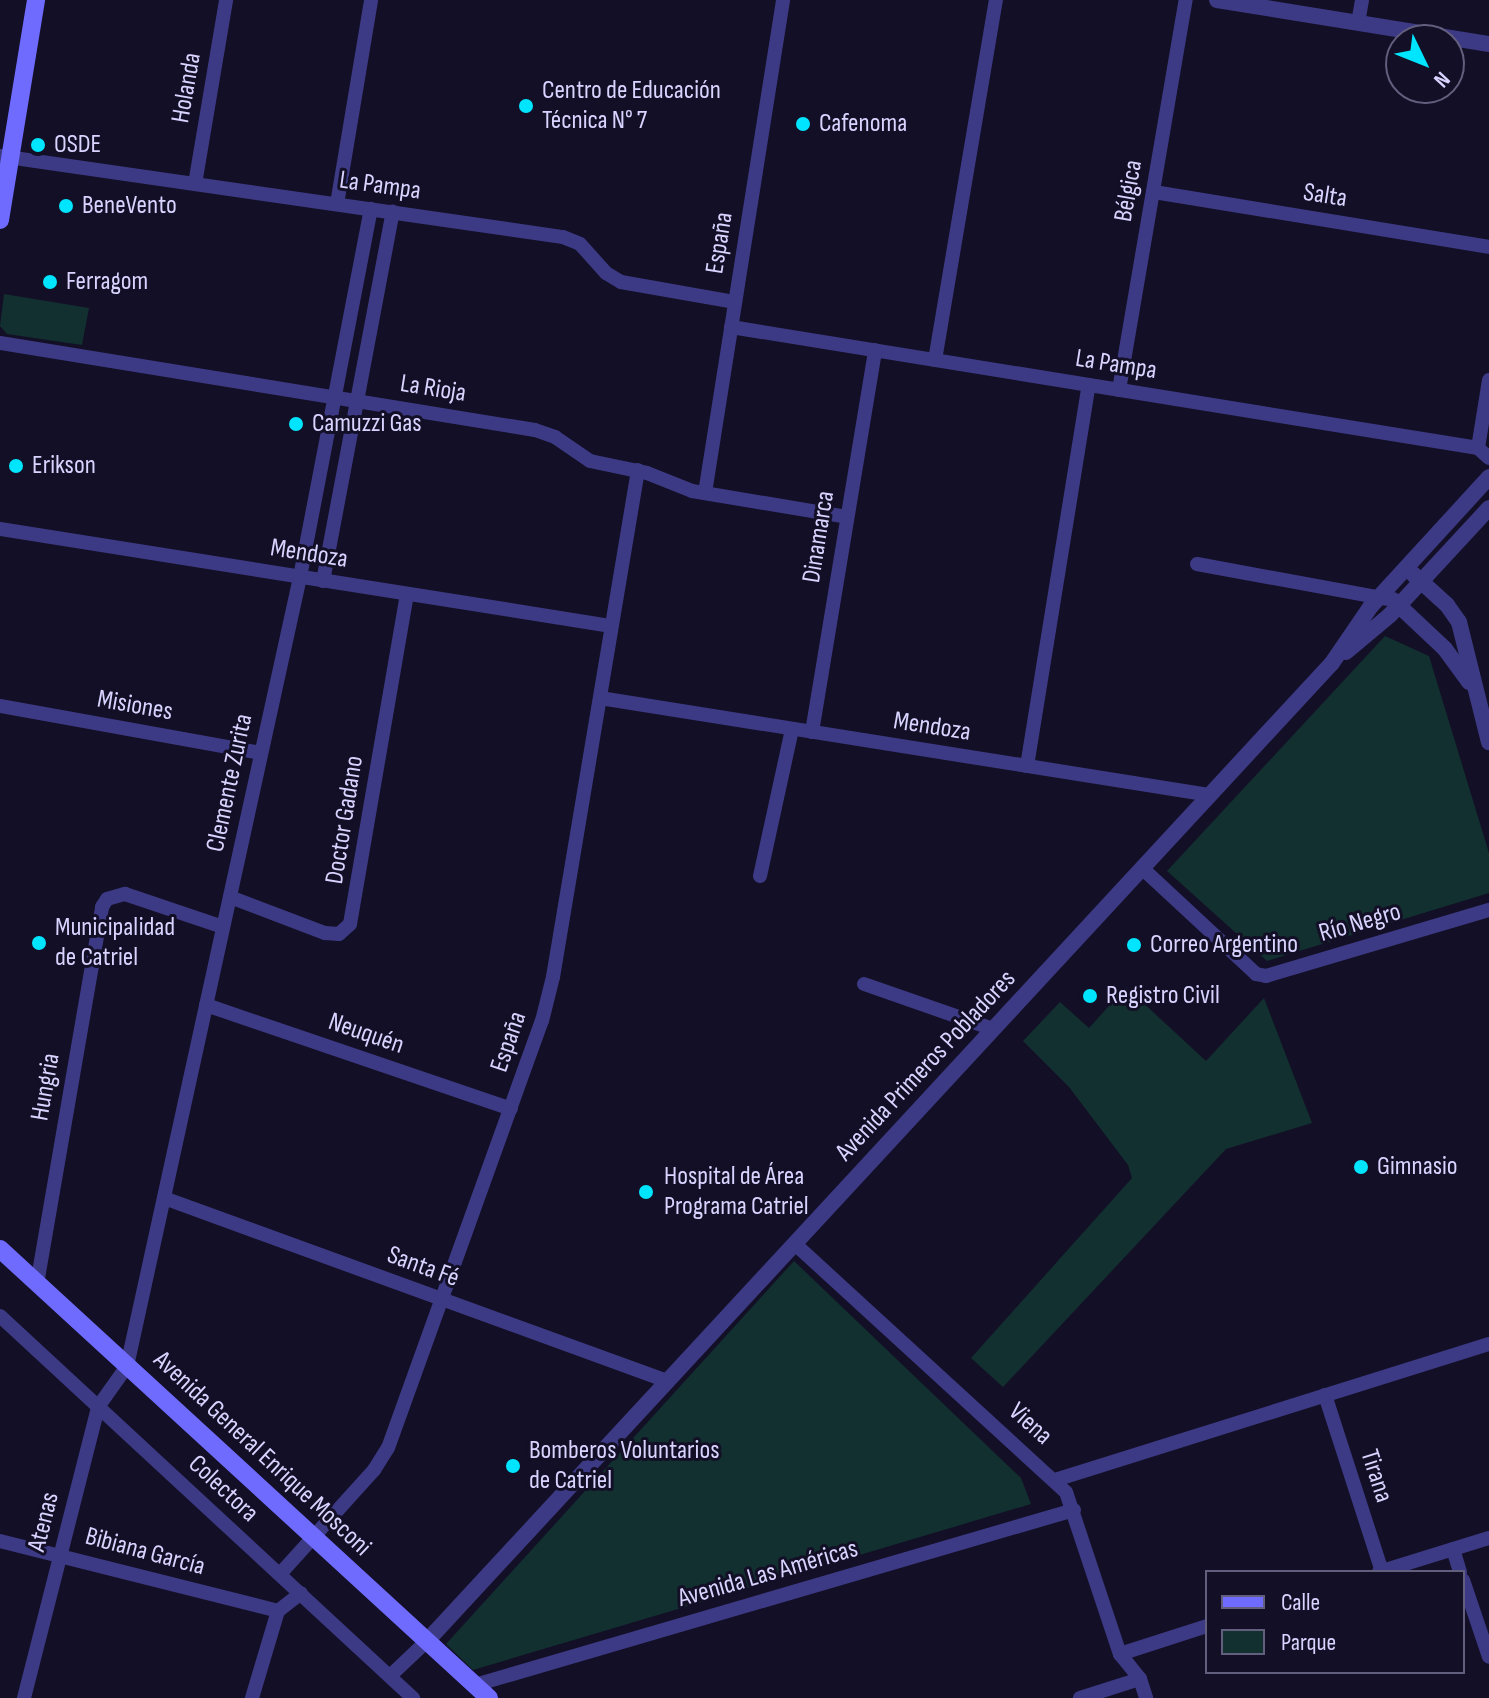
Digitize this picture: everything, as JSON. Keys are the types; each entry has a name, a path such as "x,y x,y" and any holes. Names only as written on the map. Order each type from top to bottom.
{"main road":[{"path":"0,220 8,116 36,0"},
{"name":"Avenida General Enrique Mosconi","path":"0,1249 489,1698"}],"street":[{"name":"Holanda","path":"195,184 226,0"},
{"path":"337,204 371,0"},
{"name":"España","path":"705,493 783,0"},
{"path":"935,360 996,0"},
{"name":"Bélgica","path":"1119,390 1186,0"},
{"path":"1217,0 1489,44"},
{"path":"1358,23 1362,0"},
{"name":"La Pampa","path":"5,156 563,237 580,244 606,273 621,282 735,302"},
{"name":"Salta","path":"1154,192 1489,247"},
{"name":"Clemente Zurita","path":"127,1366 300,577 371,209"},
{"path":"323,581 393,212"},
{"name":"La Pampa","path":"731,327 1483,453"},
{"name":"La Rioja","path":"0,343 545,433 590,461 638,470 705,493 847,517"},
{"name":"Dinamarca","path":"812,732 875,350"},
{"path":"1483,453 1489,380"},
{"path":"1027,766 1089,385"},
{"name":"España","path":"280,1574 382,1460 511,1109 550,992 638,470"},
{"name":"Avenida Primeros Pobladores","path":"390,1676 427,1641 1332,663 1385,591 1489,477"},
{"name":"Avenida Primeros Pobladores","path":"1332,663 1397,607 1489,508"},
{"name":"Mendoza","path":"0,529 611,626"},
{"path":"1197,564 1385,591 1397,607 1445,649 1472,686"},
{"path":"1406,567 1459,622 1472,686 1489,742"},
{"name":"Doctor Gadano","path":"230,897 325,933 339,934 350,924 407,594"},
{"path":"1472,686 1489,681"},
{"name":"Mendoza","path":"600,698 1210,795"},
{"name":"Misiones","path":"0,706 261,753"},
{"path":"760,876 792,729"},
{"name":"Río Negro","path":"1142,868 1256,974 1266,976 1489,910"},
{"name":"Hungria","path":"37,1284 100,915 107,899 125,894 223,927"},
{"path":"864,984 993,1029"},
{"name":"Neuquén","path":"206,1005 511,1109"},
{"name":"Santa Fé","path":"164,1198 667,1381"},
{"name":"Viena","path":"795,1244 1055,1480 1074,1510 1120,1654 1140,1679 1146,1698"},
{"name":"Colectora","path":"0,1316 413,1698"},
{"path":"1055,1480 1489,1344"},
{"name":"Atenas","path":"24,1698 98,1407 127,1366"},
{"name":"Tirana","path":"1325,1395 1380,1570"},
{"name":"Avenida Las Américas","path":"475,1685 1074,1510"},
{"path":"1387,1570 1489,1538"},
{"name":"Bibiana García","path":"0,1541 278,1611"},
{"path":"1453,1549 1459,1570"},
{"path":"1465,1586 1489,1657"},
{"path":"252,1698 278,1611 301,1593"},
{"path":"1120,1654 1205,1627"},
{"path":"1080,1698 1140,1679"}],"green space":[{"path":"4,294 89,308 82,345 7,334 0,326"},
{"path":"1385,636 1429,656 1489,853 1489,893 1267,961 1167,871"},
{"path":"1126,987 1206,1061 1264,998 1312,1123 1226,1149 1003,1387 971,1358 1132,1178 1128,1165 1069,1087 1023,1041 1060,1002 1089,1028"},
{"path":"794,1261 1021,1478 1031,1504 473,1670 446,1644"}],"place":[{"name":"Centro de Educación Técnica N° 7","path":"526,106"},
{"name":"Cafenoma","path":"803,124"},
{"name":"OSDE","path":"38,145"},
{"name":"BeneVento","path":"66,206"},
{"name":"Ferragom","path":"50,282"},
{"name":"Camuzzi Gas","path":"296,424"},
{"name":"Erikson","path":"16,466"},
{"name":"Municipalidad de Catriel","path":"39,943"},
{"name":"Correo Argentino","path":"1134,945"},
{"name":"Registro Civil","path":"1090,996"},
{"name":"Gimnasio","path":"1361,1167"},
{"name":"Hospital de Área Programa Catriel","path":"646,1192"},
{"name":"Bomberos Voluntarios de Catriel","path":"513,1466"}]}
